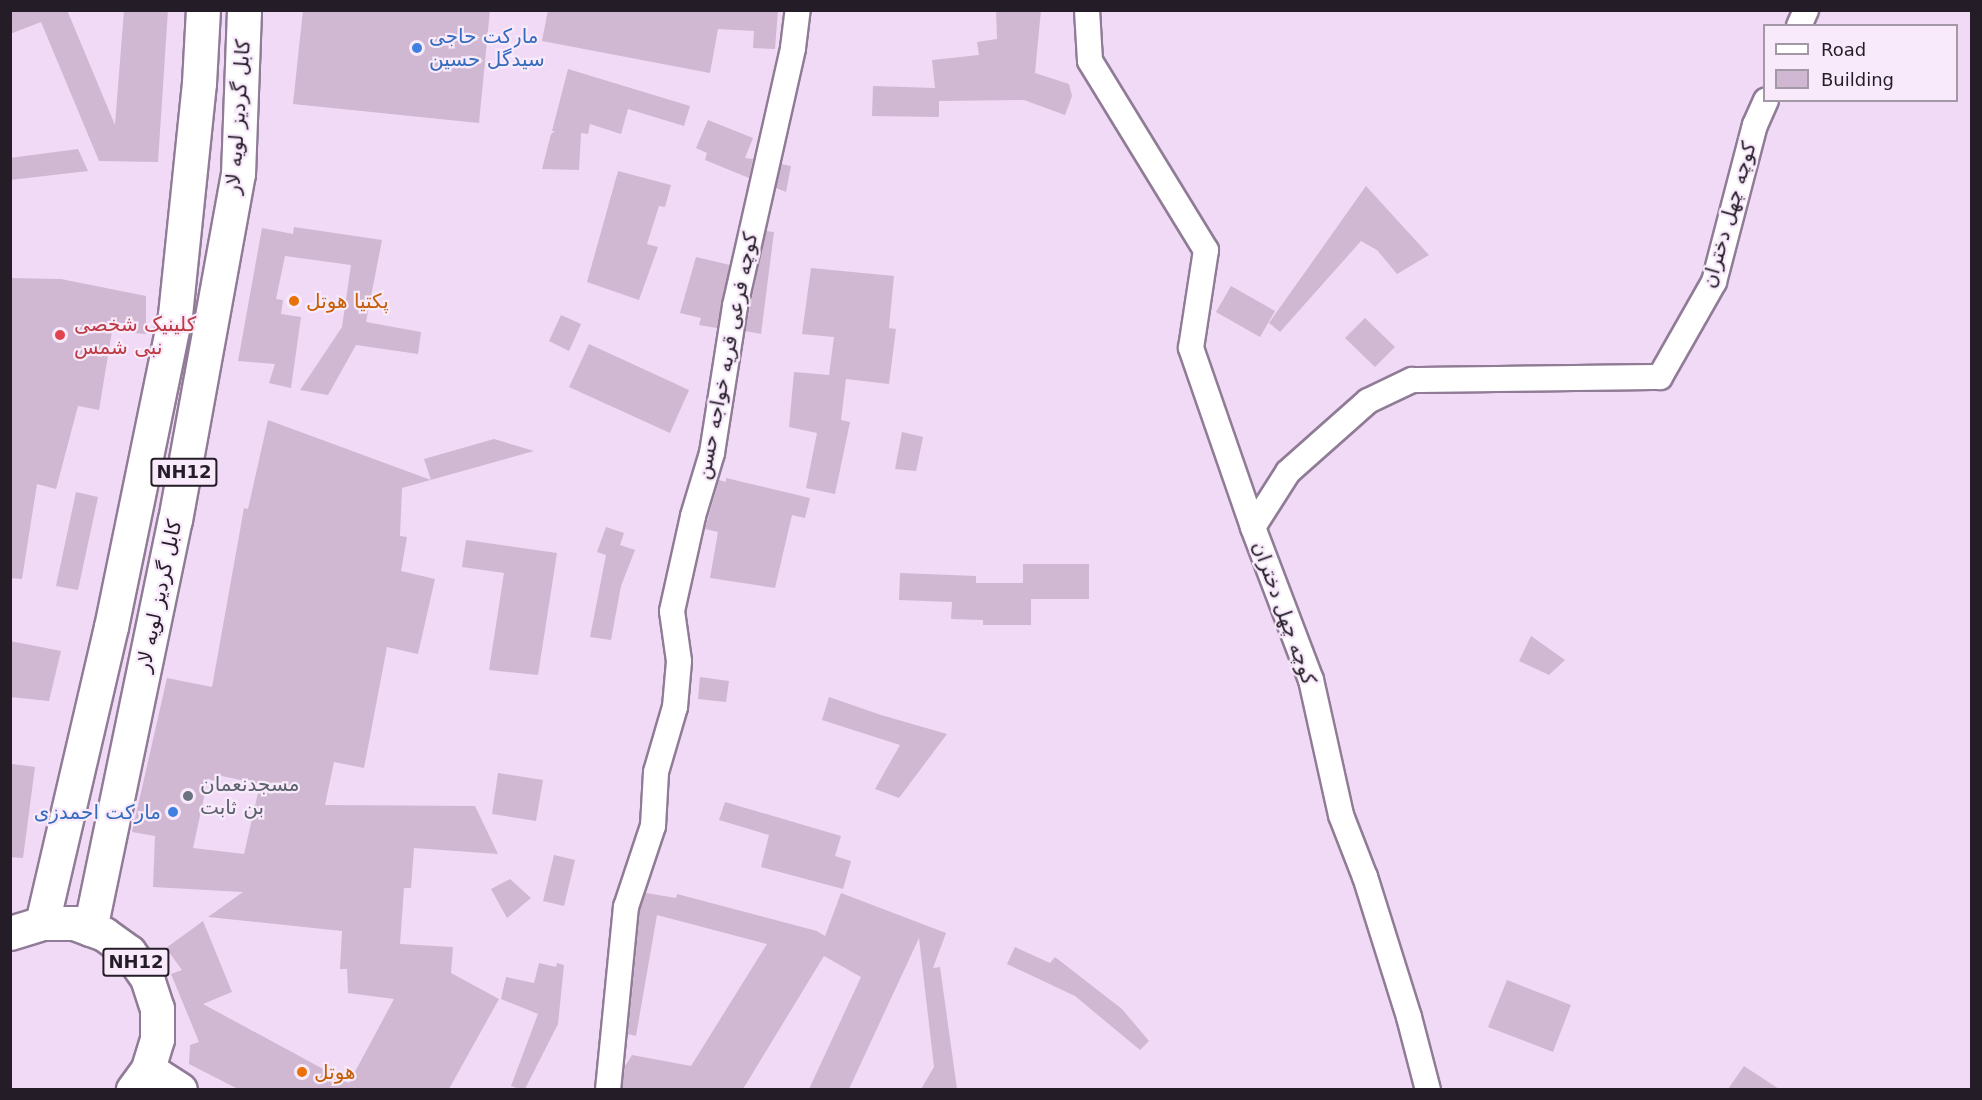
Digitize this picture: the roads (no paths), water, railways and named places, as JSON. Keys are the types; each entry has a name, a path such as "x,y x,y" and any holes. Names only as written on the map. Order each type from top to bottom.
{"highway":[{"name":"کابل گردیز لویه لار","path":"42,923 111,627 175,315 199,83 203,10"},
{"name":"کابل گردیز لویه لار","path":"90,929 175,520 238,174 244,10"},
{"name":"NH12","path":"10,933 42,923 74,924 104,934 129,952 147,978 157,1008 157,1039 141,1079"},
{"path":"141,1079 180,1089"}],"street":[{"name":"کوچه فرعی قریه خواجه حسن","path":"608,1089 626,908 653,826 656,772 675,707 679,662 672,611 693,516 712,453 735,306 793,48 798,10"},
{"path":"1087,10 1090,61 1206,250 1191,348 1253,527"},
{"path":"1800,24 1806,10"},
{"name":"کوچه چهل دختران","path":"1428,1089 1409,1017 1365,877 1341,815 1311,680 1253,527 1288,472 1368,401 1412,380 1660,377 1714,282 1755,125 1765,102"}],"place":[{"name":"مارکت حاجی سیدگل حسین","path":"417,48"},
{"name":"پکتیا هوتل","path":"294,301"},
{"name":"کلینیک شخصی نبی شمس","path":"60,335"},
{"name":"مسجدنعمان بن ثابت","path":"188,796"},
{"name":"مارکت احمدزی","path":"173,812"},
{"name":"هوتل","path":"302,1072"}]}
